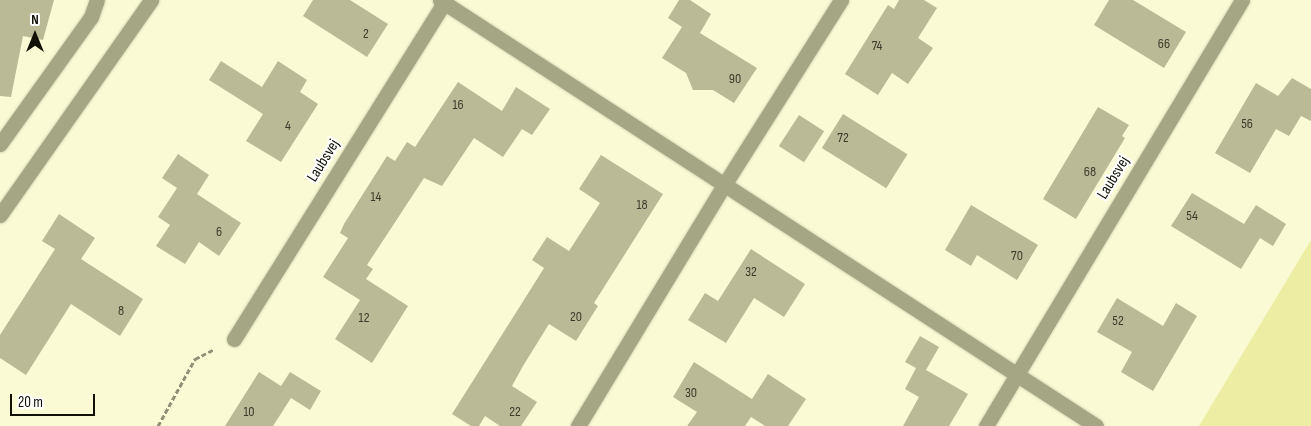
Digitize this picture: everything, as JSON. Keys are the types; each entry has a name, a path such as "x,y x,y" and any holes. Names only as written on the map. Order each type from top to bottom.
{"street":[{"path":"0,144 91,17 97,0"},
{"path":"0,216 151,0"},
{"path":"578,426 724,185 840,0"},
{"name":"Laubsvej","path":"986,426 1242,0"},
{"name":"Laubsvej","path":"234,339 443,1 1096,426"}],"path":[{"path":"158,426 195,359 234,339"}],"green space":[{"path":"1311,240 1311,426 1199,426"}],"building":[{"path":"0,0 54,0 43,40 23,36 11,97 0,96"},
{"path":"313,0 350,0 388,24 367,57 303,16"},
{"path":"679,0 690,0 711,14 700,33 757,68 734,103 713,90 693,90 686,73 662,58 682,27 668,18"},
{"path":"899,0 924,0 937,8 918,38 933,48 908,84 892,73 878,95 845,74 888,5 894,9"},
{"path":"1109,0 1133,0 1186,32 1164,68 1094,25"},
{"path":"221,61 262,87 278,61 307,80 300,92 318,104 281,162 246,141 263,114 209,80"},
{"path":"1292,78 1311,89 1311,121 1301,116 1289,136 1276,129 1250,173 1215,153 1256,83 1278,96"},
{"path":"458,82 502,111 516,87 550,109 532,135 522,129 503,157 474,138 442,186 424,178 367,265 373,269 366,279 408,306 372,363 335,339 360,300 323,277 348,238 340,233 344,224 387,156 395,161 407,142 415,147"},
{"path":"1098,107 1129,125 1122,136 1125,138 1076,219 1043,199"},
{"path":"843,114 907,154 886,188 822,148"},
{"path":"799,115 824,131 804,162 779,146"},
{"path":"178,154 209,175 197,194 241,223 219,256 199,242 185,264 156,246 170,225 158,217 177,188 162,178"},
{"path":"601,155 663,194 594,303 598,306 576,341 549,324 523,366 512,386 537,402 521,426 500,426 485,416 479,426 471,426 452,414 544,268 532,260 547,237 569,251 600,203 579,189"},
{"path":"1192,193 1244,224 1256,205 1286,224 1273,246 1260,238 1241,269 1171,226"},
{"path":"971,205 1038,245 1017,280 977,255 971,266 945,250"},
{"path":"59,214 95,238 81,259 143,299 120,336 71,304 26,375 0,358 0,335 55,249 42,241"},
{"path":"751,249 805,284 784,317 754,298 726,343 688,320 705,293 718,301"},
{"path":"1117,298 1163,326 1176,303 1197,316 1153,391 1121,372 1132,352 1097,332"},
{"path":"920,336 939,347 926,370 968,394 949,426 903,426 919,397 905,389 916,368 905,362"},
{"path":"694,362 752,399 768,374 806,399 788,426 765,426 751,417 745,426 687,426 697,412 673,397"},
{"path":"259,372 281,386 290,372 321,391 310,410 291,398 273,426 225,426"}]}
